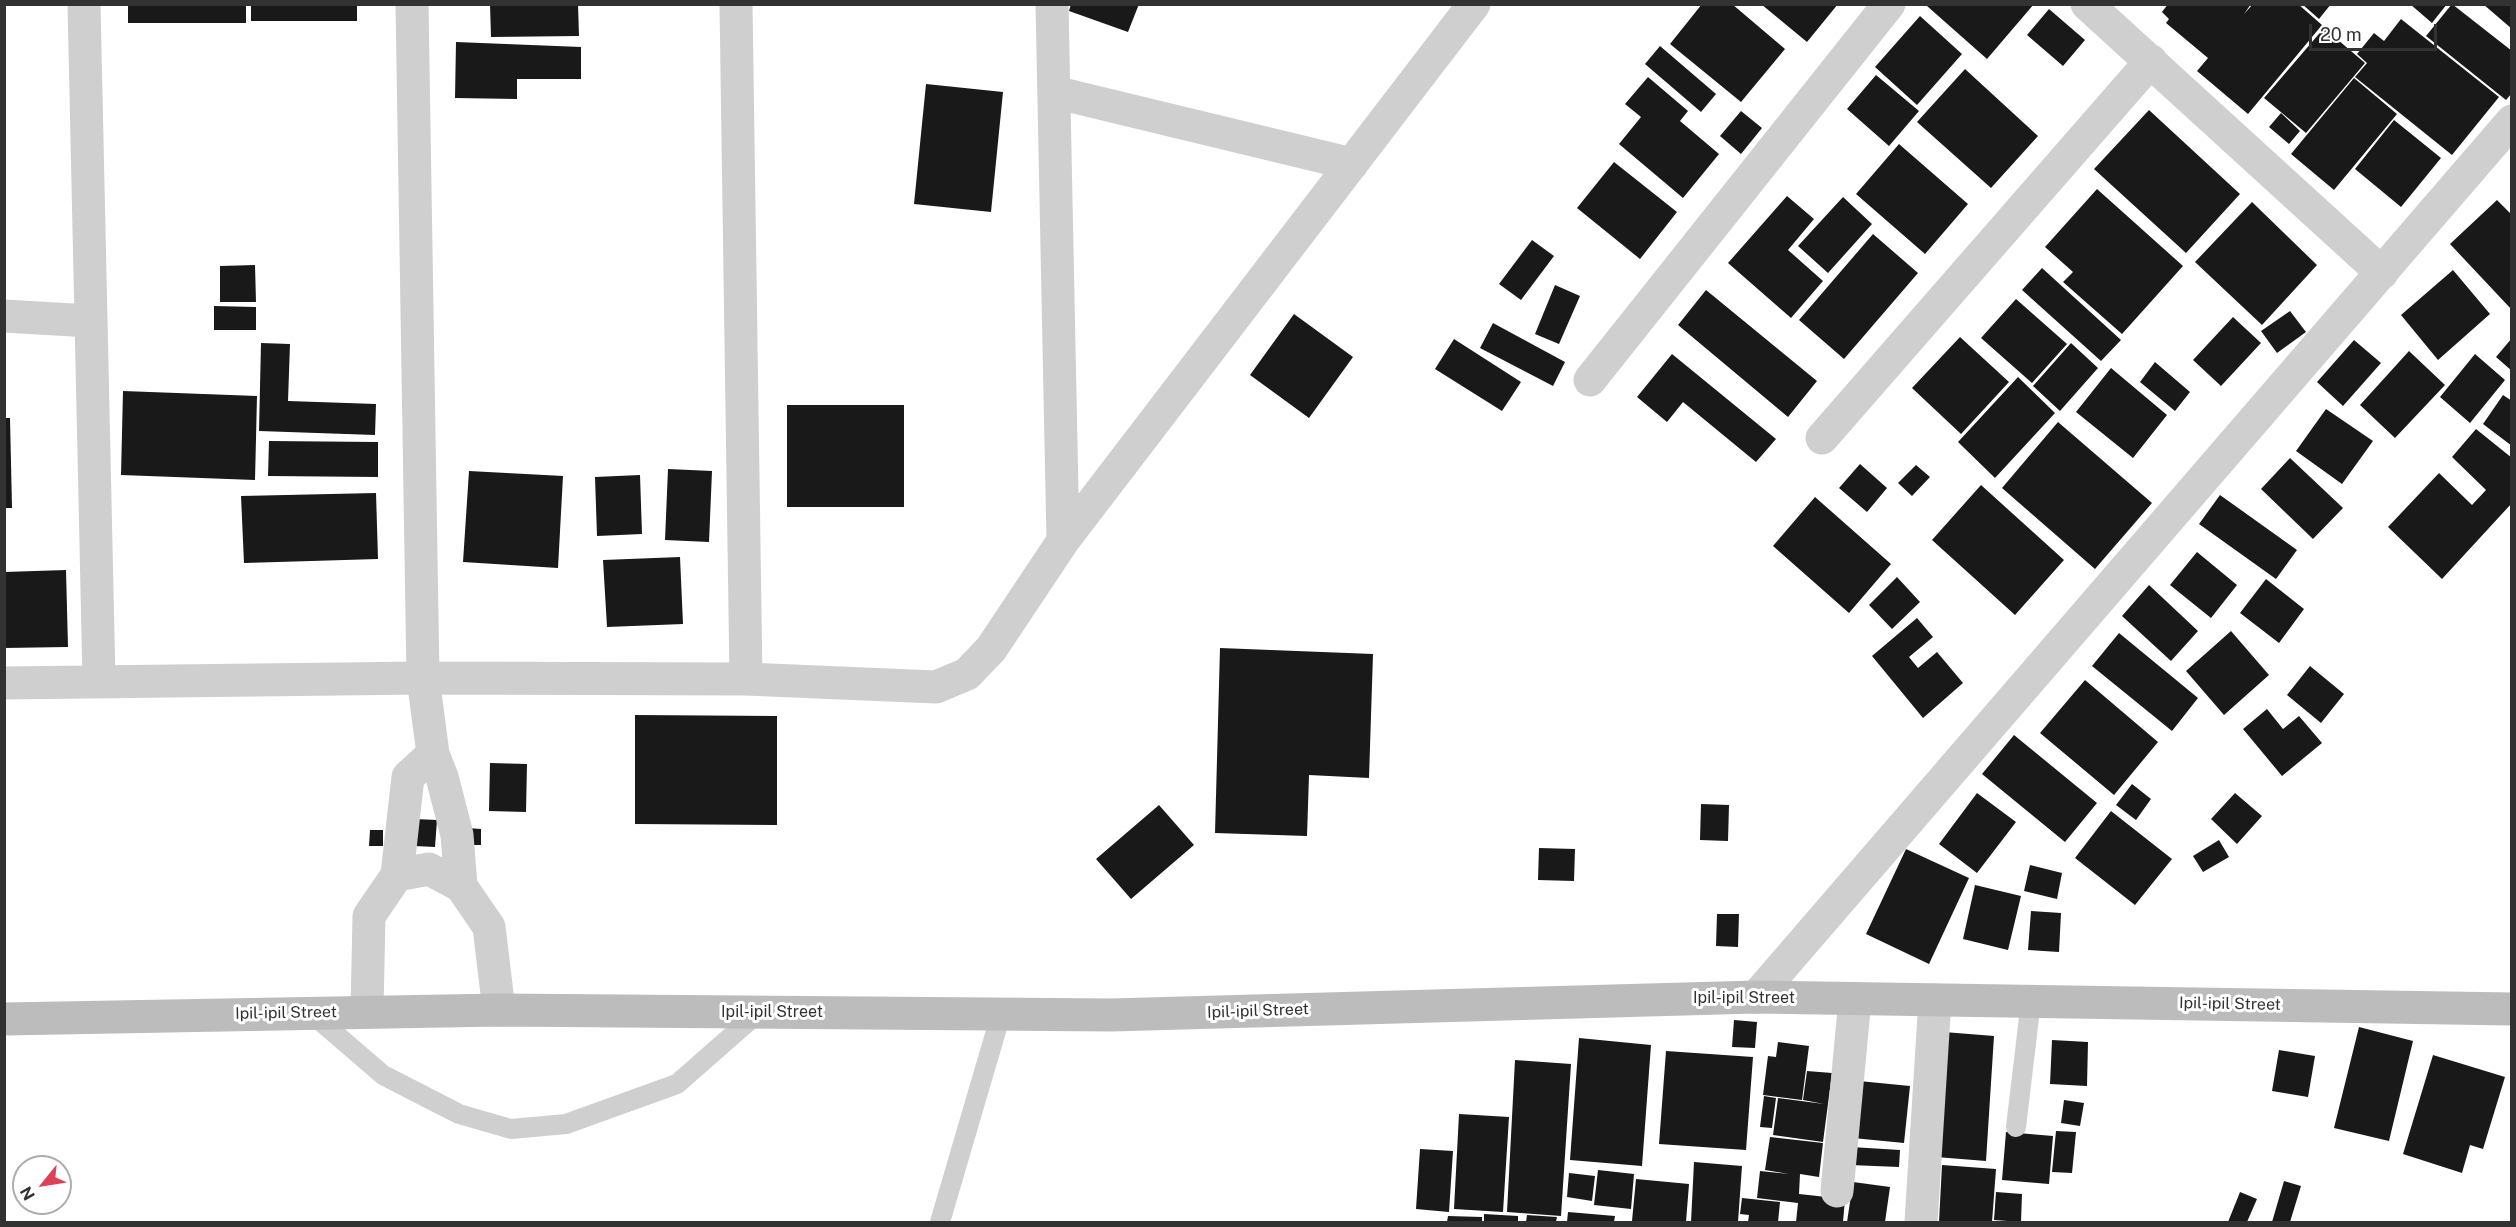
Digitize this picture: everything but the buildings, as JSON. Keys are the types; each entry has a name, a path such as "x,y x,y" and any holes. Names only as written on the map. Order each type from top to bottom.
{"street":[{"path":"84,4 99,680"},
{"path":"412,4 423,678 433,754 442,777 457,835 461,886"},
{"path":"736,4 746,679"},
{"path":"1052,4 1063,541"},
{"path":"4,683 99,680 423,678 746,679 936,687 967,674 992,649 1063,541 1474,4"},
{"path":"1590,380 1889,4"},
{"path":"2087,4 2382,273"},
{"path":"1822,438 2151,61"},
{"path":"1054,92 1352,165"},
{"path":"1756,997 2511,122"},
{"path":"4,316 90,321"},
{"path":"367,1011 369,916 397,875 408,777 433,754"},
{"path":"397,875 429,869 461,886 489,927 499,1010"},
{"name":"Ipil-ipil Street","path":"4,1019 499,1010 1111,1015 1756,997 2511,1009"},
{"path":"1837,1191 1854,999"},
{"path":"1921,1222 1935,1000"}],"lane":[{"path":"2016,1127 2031,1001"},
{"path":"311,1012 383,1075 459,1114 511,1129 566,1124 677,1084 759,1012"},
{"path":"940,1222 1001,1014"}]}
